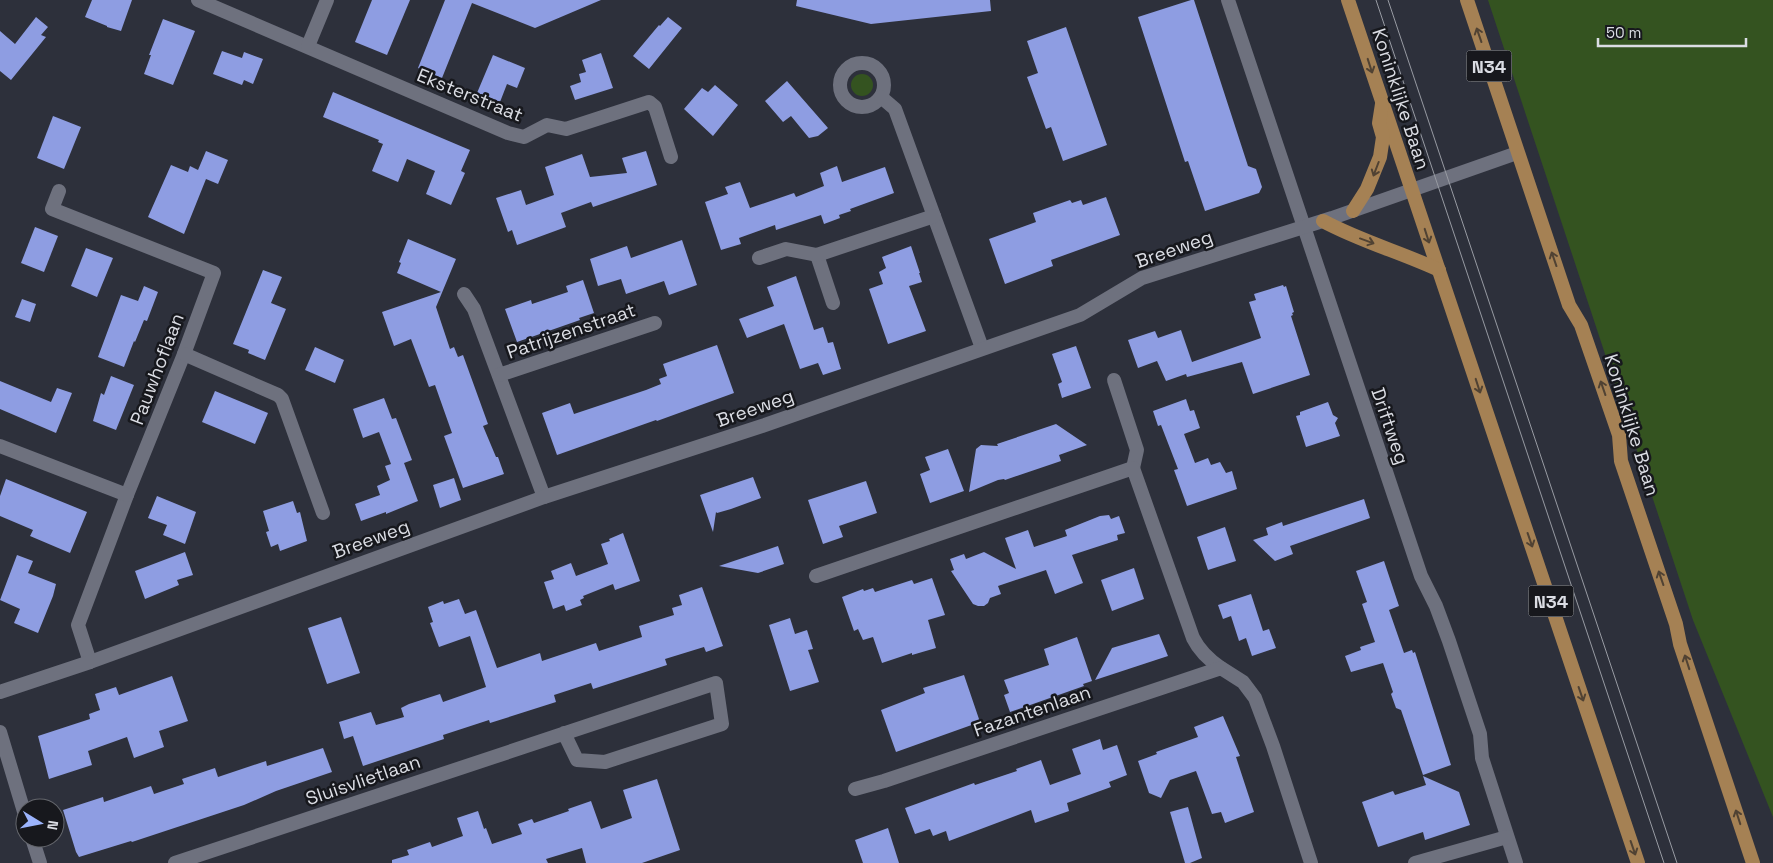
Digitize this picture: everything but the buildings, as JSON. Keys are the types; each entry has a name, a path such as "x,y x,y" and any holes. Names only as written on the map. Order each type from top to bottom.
{"main road":[{"name":"Koninklijke Baan","path":"1348,0 1638,863"},
{"name":"Koninklijke Baan","path":"1467,0 1569,305 1581,325 1619,434 1621,461 1753,863"},
{"path":"1353,211 1367,189 1380,157 1383,137 1379,122 1382,102"},
{"path":"1323,221 1348,234 1439,270"}],"street":[{"name":"Eksterstraat","path":"198,0 508,133 524,137 546,125 566,129 650,102 655,108 671,157"},
{"path":"308,46 327,0"},
{"name":"Driftweg","path":"1228,0 1421,576 1436,606 1452,650 1480,734 1482,758 1516,863"},
{"path":"881,96 895,109 982,348"},
{"name":"Breeweg","path":"0,692 90,662 544,496 762,426 1080,315 1142,278 1353,211 1517,153"},
{"name":"Pauwhoflaan","path":"59,191 52,210 214,273 78,625 90,662"},
{"path":"759,258 786,249 817,255 934,216"},
{"path":"817,255 833,303"},
{"name":"Patrijzenstraat","path":"464,294 474,309 544,496"},
{"name":"Patrijzenstraat","path":"499,376 655,323"},
{"path":"184,354 278,395 282,399 323,513"},
{"path":"1114,380 1137,450 1133,468 1193,638 1198,647 1213,662 1243,682 1255,698 1273,746 1311,863"},
{"path":"0,446 127,496"},
{"path":"816,576 1133,468"},
{"name":"Fazantenlaan","path":"855,789 884,781 1221,668"},
{"name":"Sluisvlietlaan","path":"175,863 564,733 716,683 722,724 713,727 605,762 577,760 564,733"},
{"path":"0,732 20,798"},
{"path":"1415,863 1507,838"},
{"path":"35,848 40,863"}],"green space":[{"path":"1488,0 1773,0 1773,817 1693,620"},
{"path":"858,74 866,74 873,81 873,89 866,96 858,96 851,89 851,81"}],"tram line":[{"path":"1376,0 1664,863"},
{"path":"1388,0 1677,863"}]}
